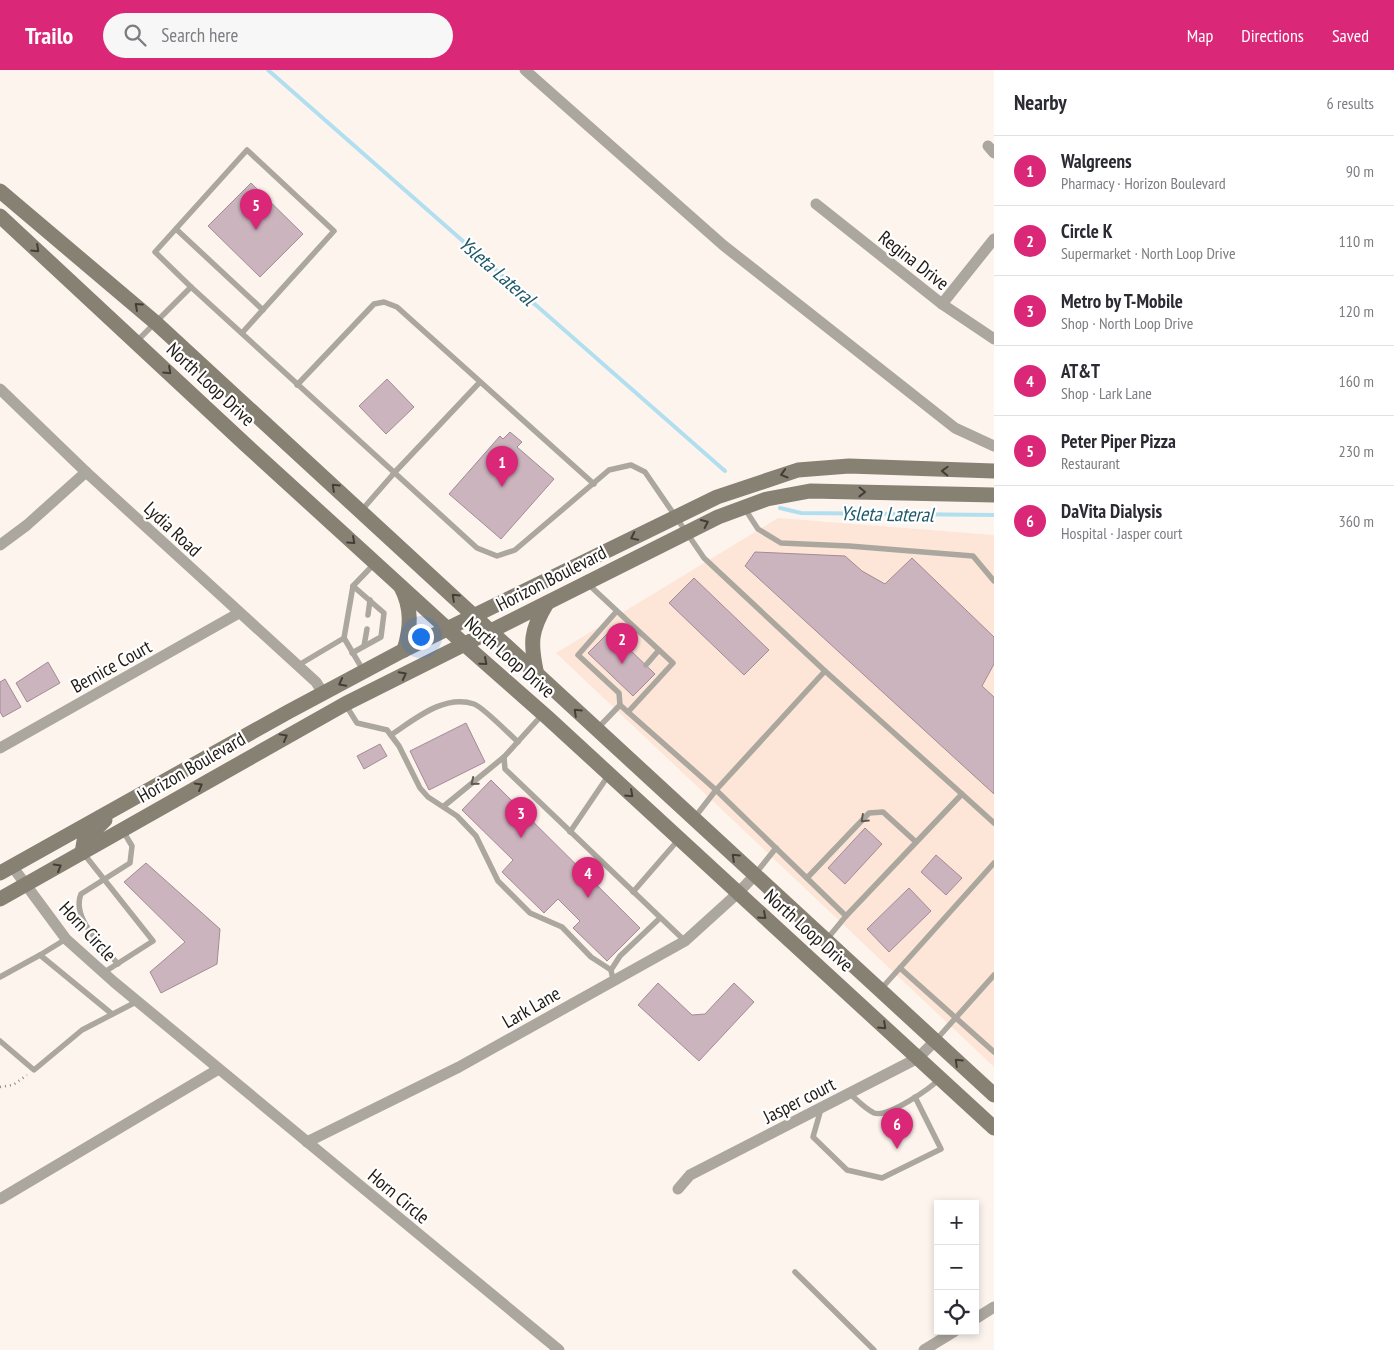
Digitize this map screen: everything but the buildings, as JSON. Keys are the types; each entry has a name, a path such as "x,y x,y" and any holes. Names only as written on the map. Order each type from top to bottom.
{"main road":[{"name":"North Loop Drive","path":"0,191 156,323 537,675 827,939 994,1095"},
{"name":"North Loop Drive","path":"0,216 464,644 544,714 994,1128"},
{"name":"Horizon Boulevard","path":"6,869 404,650 717,496 798,470 849,466 994,471"},
{"name":"Horizon Boulevard","path":"0,899 345,704 686,532 744,508 767,499 810,492 994,495"},
{"path":"399,584 408,606 410,622 404,650"},
{"path":"537,675 532,652 534,624 547,602"},
{"path":"82,852 84,841 111,810"}],"street":[{"path":"525,70 723,245 955,428 994,446"},
{"name":"Regina Drive","path":"816,204 942,304 994,339"},
{"path":"942,304 994,239"},
{"name":"Lydia Road","path":"0,389 239,614 316,682 323,694"},
{"path":"0,545 26,525 86,472"},
{"name":"Bernice Court","path":"0,748 239,614"},
{"name":"Horn Circle","path":"6,869 26,885 66,939 136,1002 559,1350"},
{"name":"Lark Lane","path":"307,1142 459,1067 612,975 685,941 755,875"},
{"name":"Jasper court","path":"678,1189 690,1176 918,1058 935,1041"},
{"path":"0,1198 217,1070"},
{"path":"979,1316 994,1307"},
{"path":"924,1350 948,1335"}],"lane":[{"path":"242,333 334,231 246,150 155,252 297,385 477,548 497,556 515,550 609,470 631,465 645,472 704,558 825,671 994,823"},
{"path":"176,229 263,310"},
{"path":"136,342 191,287"},
{"path":"297,385 374,304 384,302 397,307 594,484"},
{"path":"361,511 480,382"},
{"path":"744,508 758,529 781,543 849,546 973,556 994,581"},
{"path":"364,672 344,638 354,586 376,562"},
{"path":"587,582 616,612 673,663 628,712"},
{"path":"352,653 381,637 384,613 354,586"},
{"path":"368,615 370,600"},
{"path":"616,612 578,655 620,693"},
{"path":"617,642 631,625"},
{"path":"364,646 367,629"},
{"path":"297,666 344,638"},
{"path":"646,665 659,650"},
{"path":"593,669 599,663"},
{"path":"694,819 716,790 825,671"},
{"path":"597,730 620,705 620,693 624,688"},
{"path":"391,735 428,711 453,702 476,705 518,742"},
{"path":"345,704 357,723 387,730 399,746 420,788 428,797 444,806 476,836 498,881 530,913 549,919 562,927 591,957 612,975 620,956 660,918"},
{"path":"620,705 716,790 846,916"},
{"path":"444,806 504,757 544,714"},
{"path":"504,757 505,769 685,941"},
{"path":"570,832 609,774"},
{"path":"827,939 846,916 962,794"},
{"path":"807,878 868,814 883,812 916,842"},
{"path":"118,964 80,916 78,901 81,894 130,863 132,846 122,829"},
{"path":"633,892 679,839"},
{"path":"755,875 776,848"},
{"path":"82,852 153,941 104,973"},
{"path":"880,990 994,863"},
{"path":"0,977 66,939"},
{"path":"40,955 112,1014"},
{"path":"900,968 994,1052"},
{"path":"935,1041 994,974"},
{"path":"0,1040 34,1070 82,1030 136,1002"},
{"path":"849,1093 874,1113 884,1114 931,1088 940,1078"},
{"path":"822,1107 813,1137 847,1170 882,1178 941,1149 915,1097"},
{"path":"795,1272 874,1350"}],"path":[{"path":"0,1087 14,1084 34,1070"}],"shaded area":[{"path":"778,518 994,535 994,1067 556,653"}],"waterway":[{"name":"Ysleta Lateral","path":"268,70 725,471"},
{"name":"Ysleta Lateral","path":"780,508 801,513 994,515"}],"place":[{"name":"Peter Piper Pizza","path":"256,230"},
{"name":"Walgreens","path":"502,487"},
{"name":"Circle K","path":"622,664"},
{"name":"Metro by T-Mobile","path":"521,838"},
{"name":"AT&T","path":"588,898"},
{"name":"DaVita Dialysis","path":"897,1149"}]}
